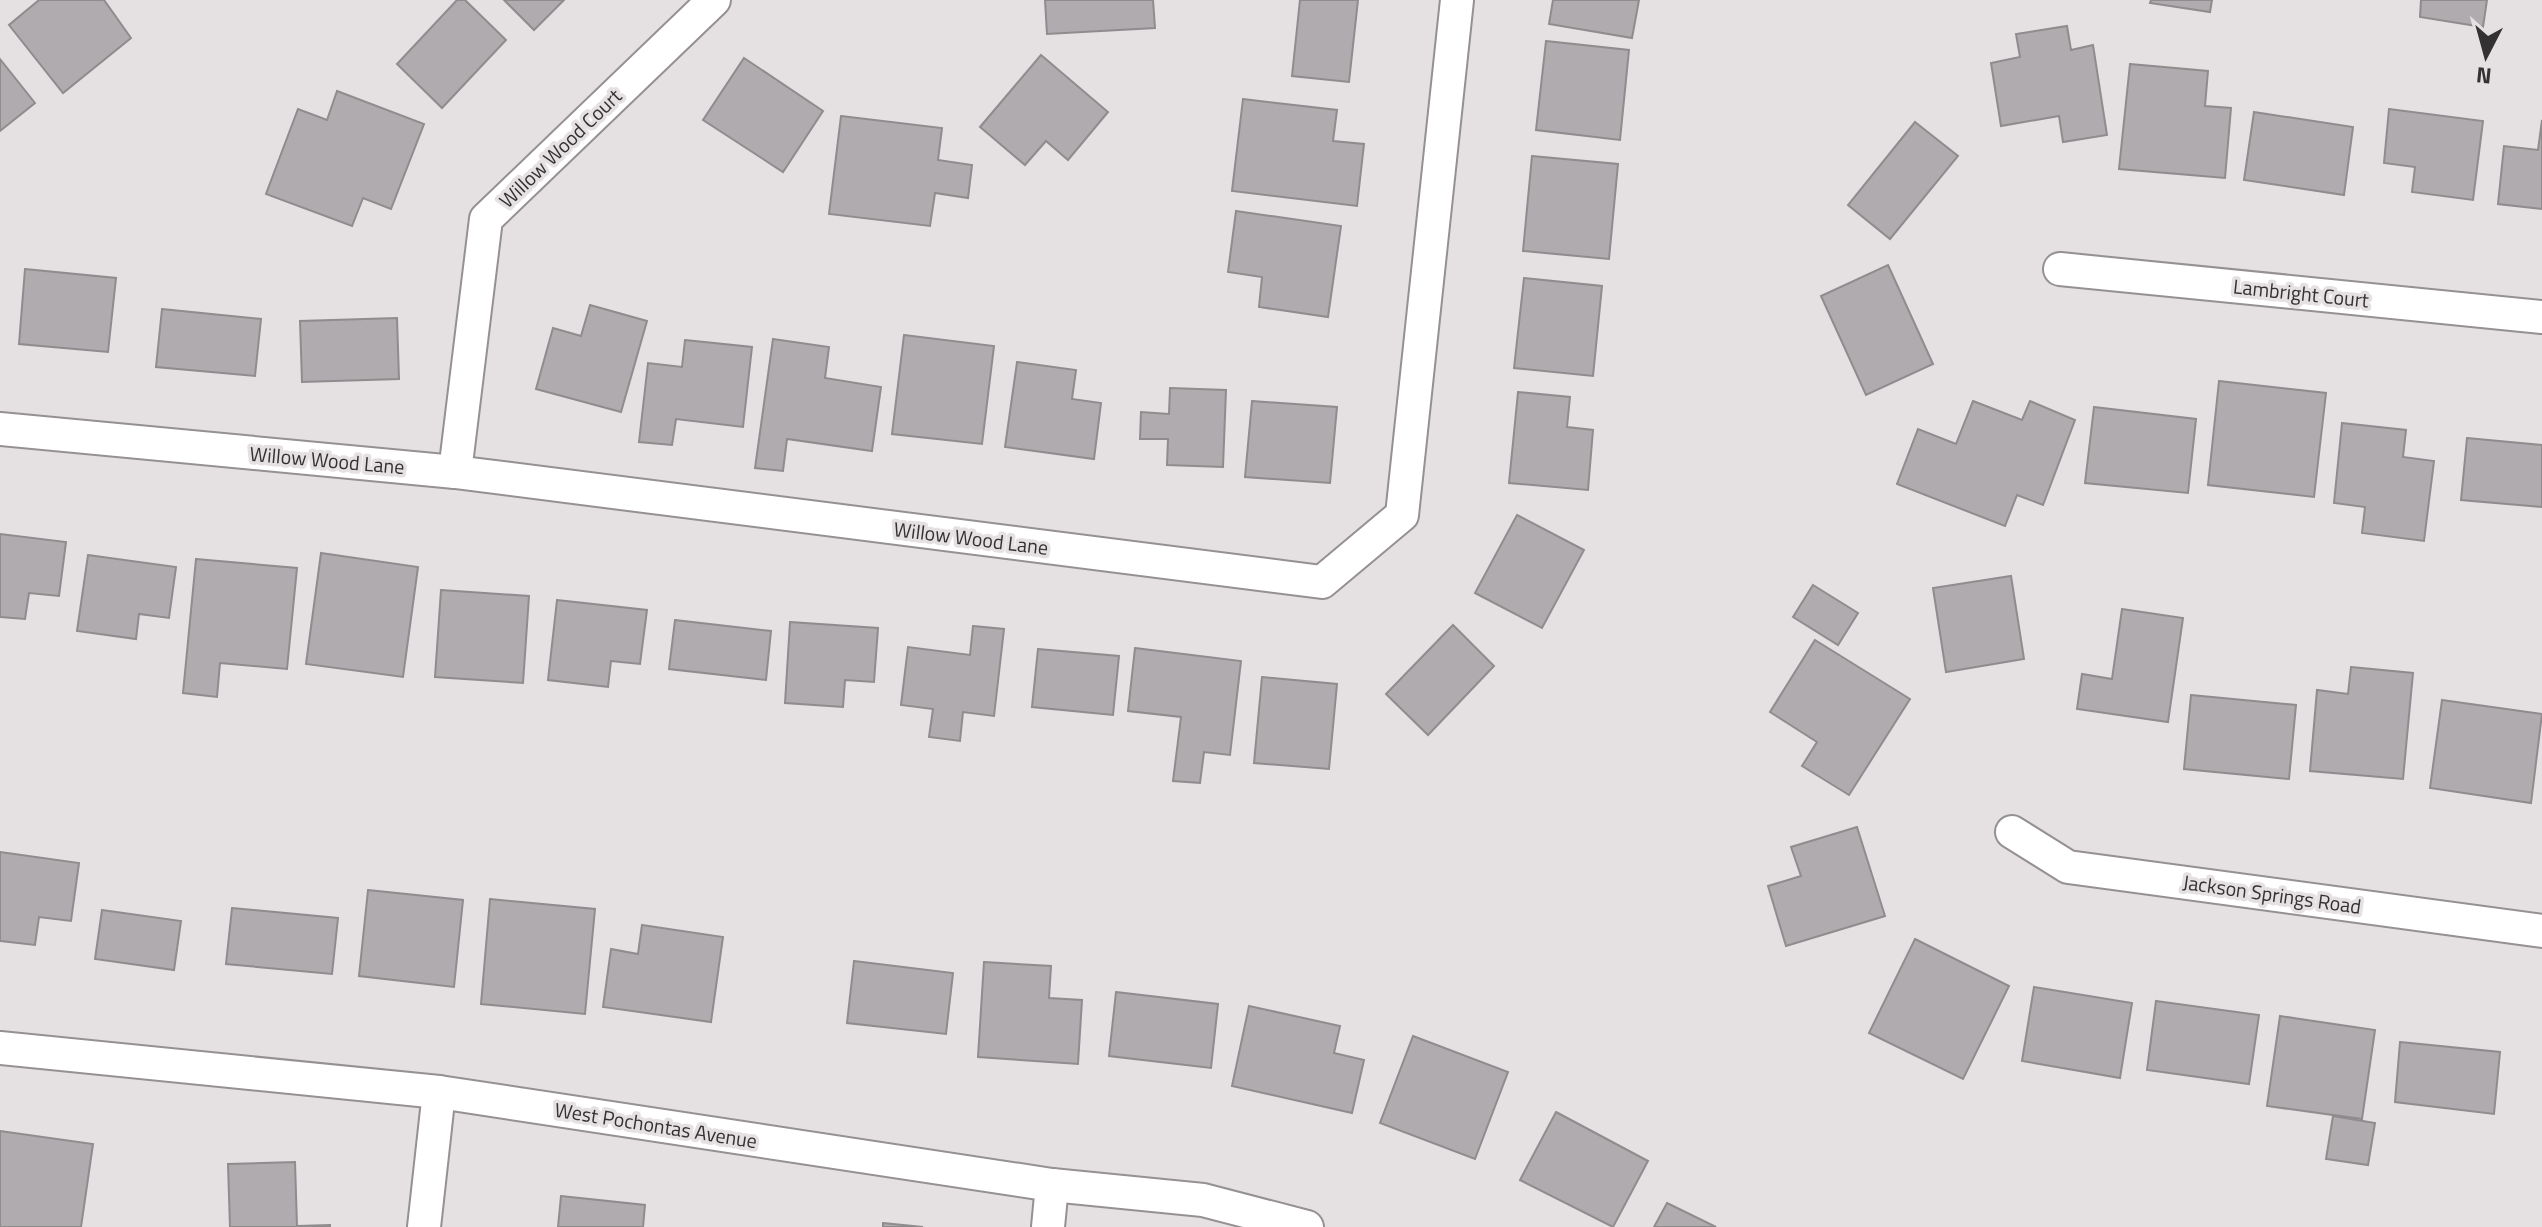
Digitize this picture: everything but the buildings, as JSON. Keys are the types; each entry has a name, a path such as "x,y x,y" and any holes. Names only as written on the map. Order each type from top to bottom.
{"street":[{"name":"Willow Wood Court","path":"455,472 486,219 714,0"},
{"name":"Willow Wood Lane","path":"0,429 455,472 1322,582 1402,515 1457,0"},
{"name":"Lambright Court","path":"2060,269 2542,317"},
{"name":"Jackson Springs Road","path":"2012,832 2068,867 2542,931"},
{"name":"West Pochontas Avenue","path":"0,1048 439,1092 1052,1185 1203,1200 1307,1227"},
{"path":"424,1227 439,1092"},
{"path":"1048,1227 1052,1185"}]}
